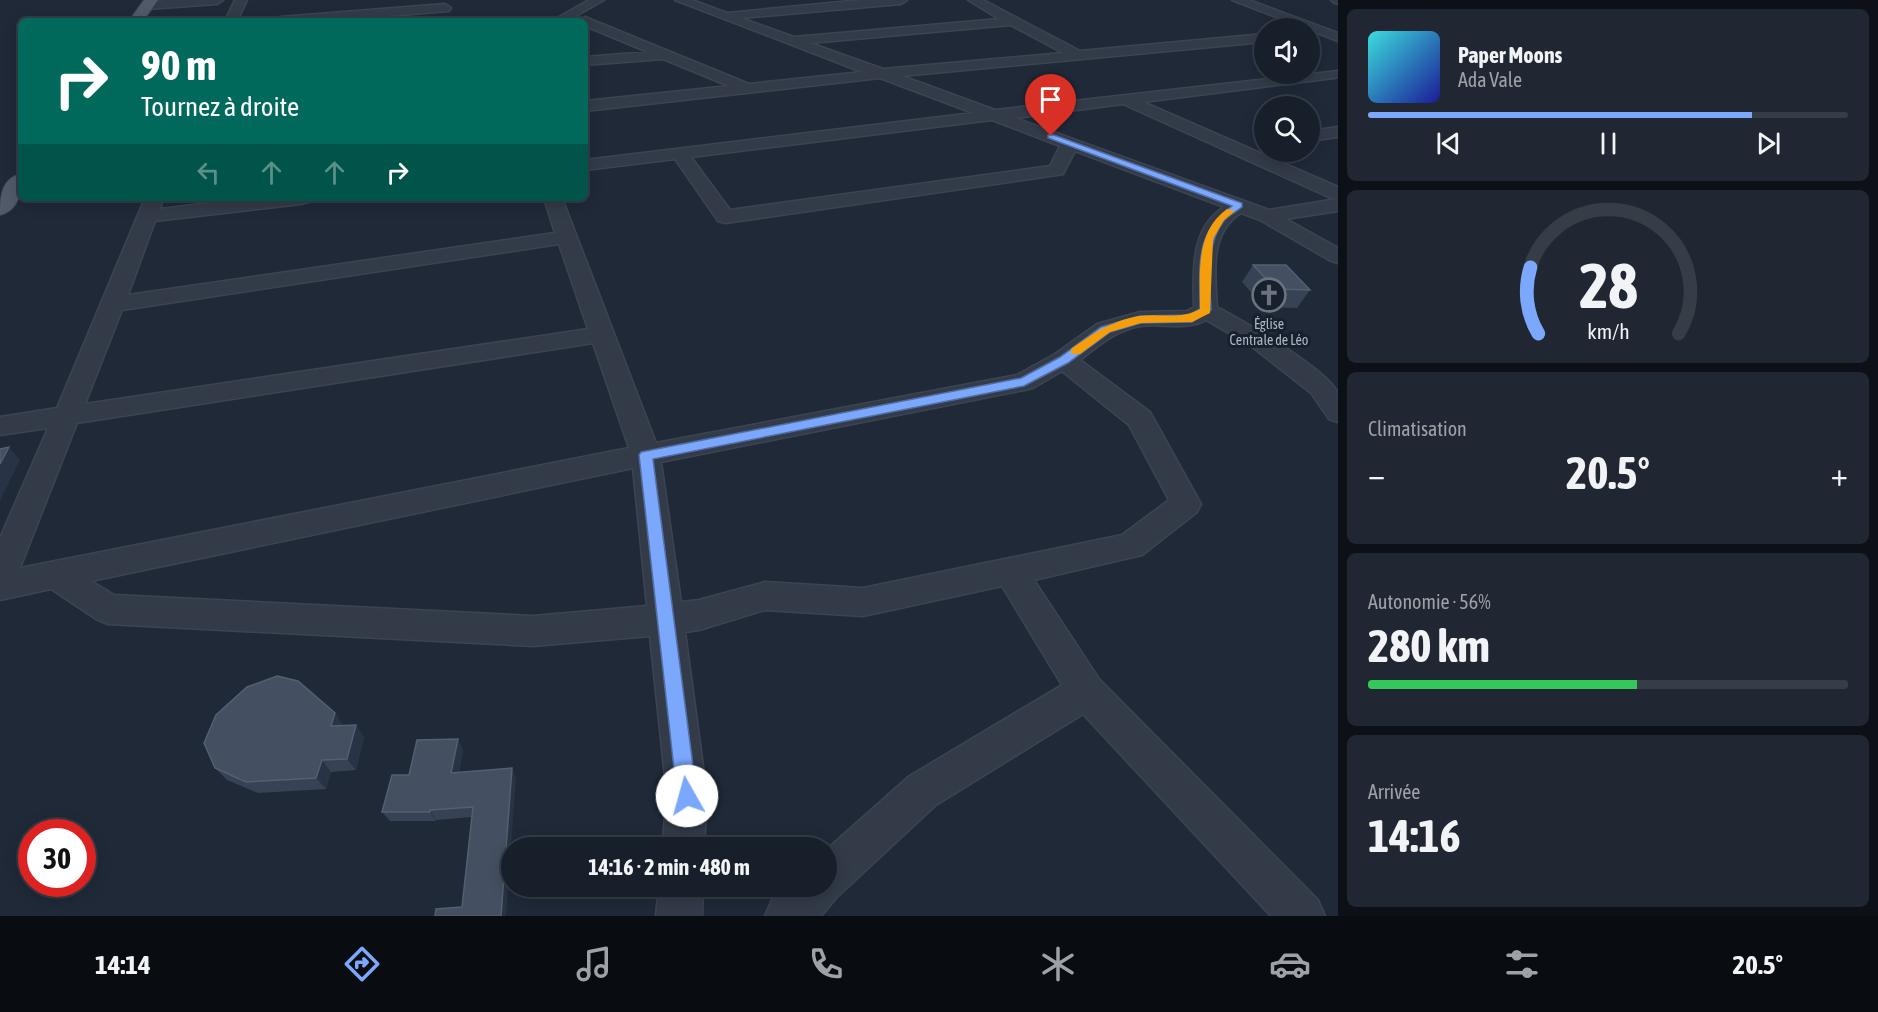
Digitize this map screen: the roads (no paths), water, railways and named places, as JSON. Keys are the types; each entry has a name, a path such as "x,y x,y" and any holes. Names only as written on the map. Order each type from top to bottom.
{"main road":[{"path":"138,18 149,2"},
{"path":"0,208 12,184"}],"street":[{"path":"149,2 217,0"},
{"path":"232,18 241,0"},
{"path":"564,18 598,0"},
{"path":"681,0 1239,205 1267,216 1338,257"},
{"path":"723,15 901,0"},
{"path":"974,0 1079,56"},
{"path":"1238,0 1280,18"},
{"path":"318,18 445,8"},
{"path":"571,15 578,18"},
{"path":"791,41 1014,21"},
{"path":"588,22 748,88"},
{"path":"1320,32 1338,30"},
{"path":"1320,34 1338,37"},
{"path":"588,106 881,74 1254,39"},
{"path":"1244,40 1254,44"},
{"path":"588,61 666,54"},
{"path":"1320,69 1336,75"},
{"path":"588,165 1336,75"},
{"path":"1126,100 1338,194"},
{"path":"1320,135 1338,132"},
{"path":"680,154 725,217 1057,170 1070,143"},
{"path":"1232,146 1254,143"},
{"path":"0,576 65,416 115,304 151,207 251,201"},
{"path":"554,201 646,455 687,796 684,837"},
{"path":"1206,310 1205,277 1208,239 1220,218 1239,205"},
{"path":"1267,216 1338,205"},
{"path":"115,304 567,237"},
{"path":"0,586 646,455 1024,382 1064,360 1106,329 1140,319 1192,318 1206,310"},
{"path":"1206,310 1260,341 1320,387 1338,412"},
{"path":"0,426 603,334"},
{"path":"54,575 108,609 533,631 699,615 765,596 863,602 1131,546 1186,504 1140,419 1064,360"},
{"path":"1011,572 1086,691 1302,916"},
{"path":"837,870 922,791 1086,691"},
{"path":"679,916 680,897"},
{"path":"788,916 808,897"}],"place":[{"name":"Église Centrale de Léo","path":"1269,295"}]}
